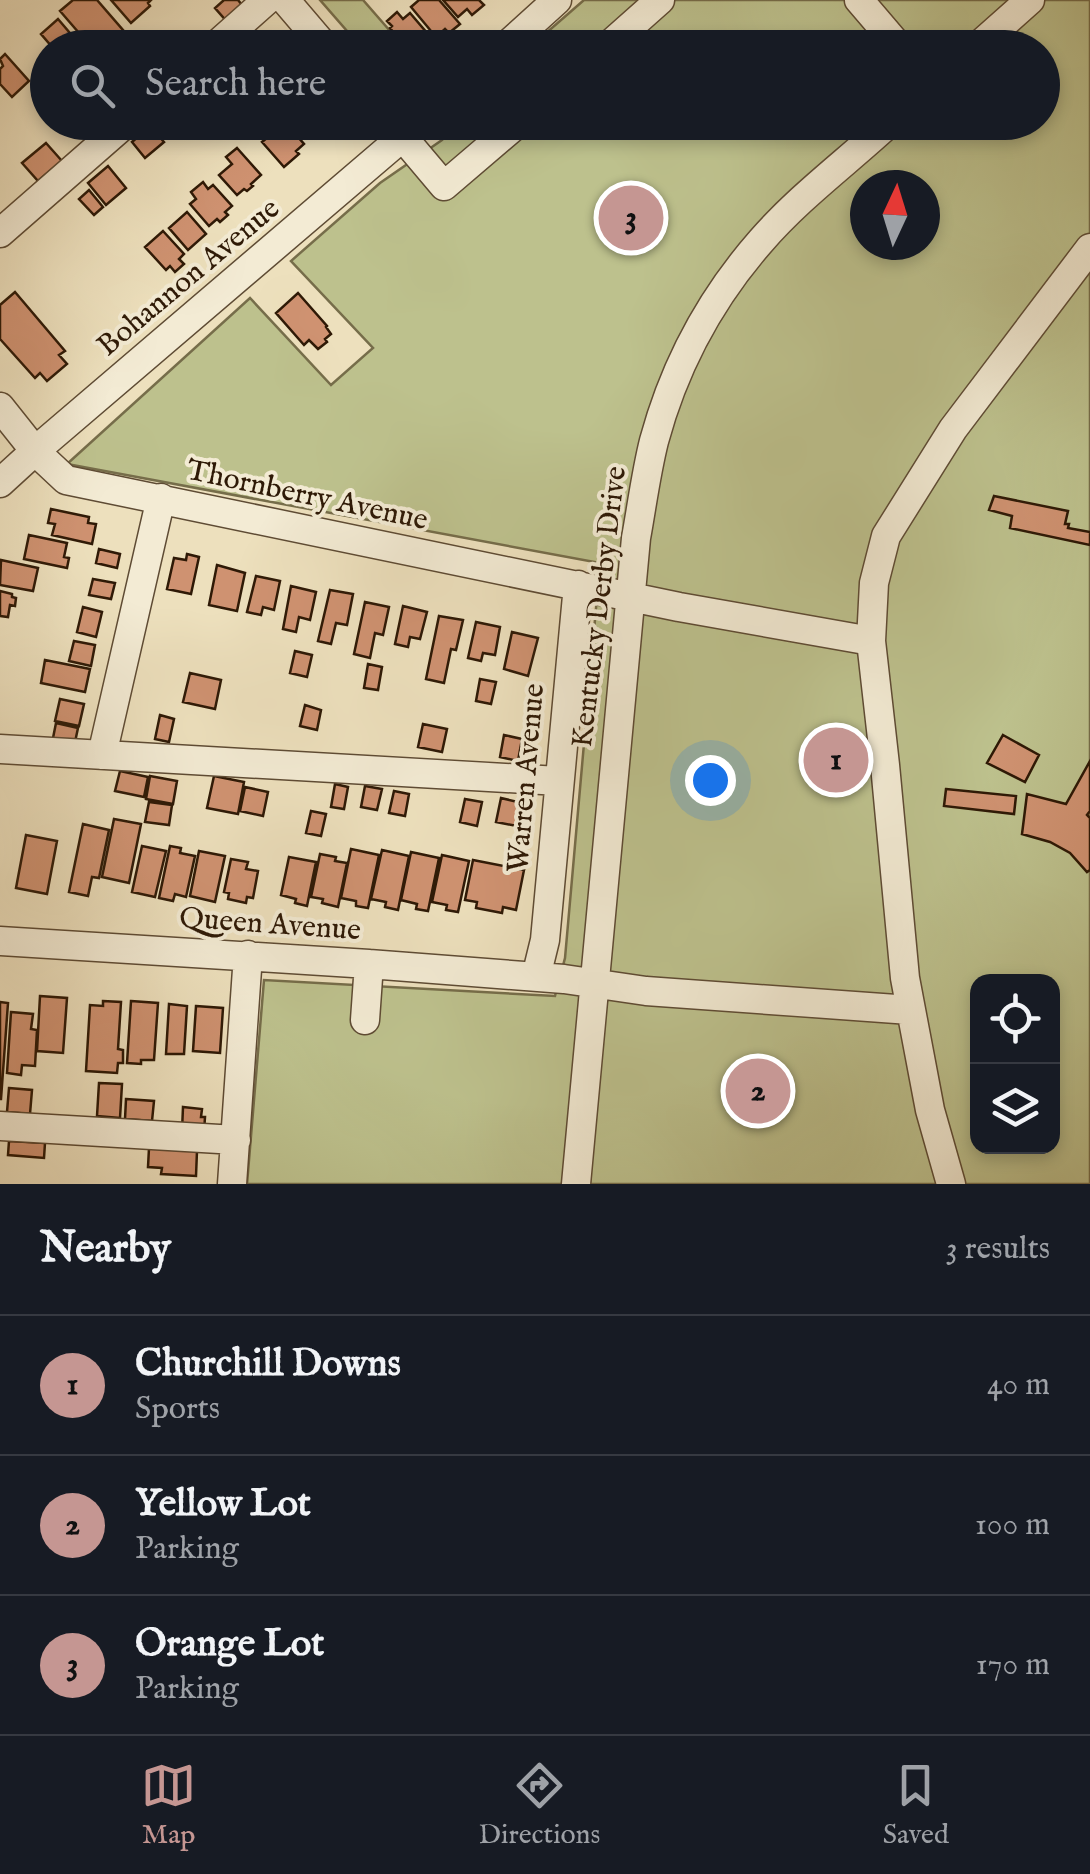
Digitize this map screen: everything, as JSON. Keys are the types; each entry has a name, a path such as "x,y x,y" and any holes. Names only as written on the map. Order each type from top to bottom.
{"street":[{"path":"233,30 267,0"},
{"path":"284,0 310,30"},
{"path":"524,30 557,0"},
{"path":"626,30 660,0"},
{"path":"859,0 885,30"},
{"path":"996,30 1030,0"},
{"path":"0,234 107,140"},
{"name":"Bohannon Avenue","path":"0,483 390,140"},
{"path":"412,140 444,186 498,140"},
{"name":"Kentucky Derby Drive","path":"576,1184 636,538 654,443 676,376 723,290 762,239 870,140"},
{"path":"952,1184 930,1110 910,1010 871,641 874,583 886,536 953,429 1089,252"},
{"name":"Thornberry Avenue","path":"0,407 66,480 762,623 871,641"},
{"path":"102,755 161,498"},
{"name":"Warren Avenue","path":"536,977 546,940 578,585"},
{"path":"0,748 560,782"},
{"name":"Queen Avenue","path":"0,942 248,955 910,1010"},
{"path":"232,1184 248,955"},
{"path":"365,1020 368,964"},
{"path":"0,1126 236,1140"}],"green space":[{"path":"320,0 363,0 389,30 346,30"},
{"path":"584,0 1090,0 1090,1184 247,1184 264,980 555,996 565,958 600,563 67,464 250,298 331,385 373,348 291,261 380,183 442,140 1060,140 1060,30 550,30"}],"building":[{"path":"73,0 97,0 123,30 76,30 60,11"},
{"path":"111,0 151,0 150,6 131,23"},
{"path":"224,0 238,0 246,10 229,24 215,8"},
{"path":"419,0 439,0 460,24 453,30 430,30 411,7"},
{"path":"443,0 479,0 484,5 472,15 467,9 458,17"},
{"path":"397,12 403,19 410,13 424,30 392,30 387,21"},
{"path":"58,19 67,30 46,30"},
{"path":"5,54 29,81 12,97 0,84 0,59"},
{"path":"162,140 164,142 145,158 132,142"},
{"path":"301,140 304,144 284,167 262,142"},
{"path":"46,143 62,161 38,181 22,163"},
{"path":"237,148 261,175 247,191 237,195 219,175 232,164 226,157"},
{"path":"108,166 126,188 106,205 88,183"},
{"path":"203,182 208,189 213,185 232,206 220,222 217,219 209,226 190,204 196,199 191,192"},
{"path":"89,190 103,207 94,215 79,199"},
{"path":"187,212 206,234 188,250 169,228"},
{"path":"163,231 184,254 179,259 184,264 175,272 170,266 166,270 145,247"},
{"path":"15,292 65,351 59,355 67,364 47,381 40,373 35,378 0,339 0,305"},
{"path":"298,293 331,334 318,349 309,340 304,345 276,313"},
{"path":"994,496 1068,511 1065,524 1090,532 1090,545 1010,528 1012,516 989,510"},
{"path":"51,509 89,517 88,523 96,524 92,544 52,535 55,524 48,523"},
{"path":"29,535 67,543 67,568 24,559"},
{"path":"99,549 120,554 117,568 96,563"},
{"path":"187,554 199,557 191,594 167,589 174,558 186,560"},
{"path":"1,560 38,568 33,591 0,585"},
{"path":"217,565 245,573 237,611 209,605"},
{"path":"256,576 280,581 274,610 263,607 261,615 247,612"},
{"path":"93,579 115,583 111,599 89,595"},
{"path":"291,586 316,592 310,620 299,617 296,632 283,629"},
{"path":"330,590 353,594 347,625 336,623 331,644 318,641"},
{"path":"0,591 16,598 8,617 0,616"},
{"path":"365,602 389,607 383,635 375,633 370,658 354,654"},
{"path":"403,606 427,612 420,639 410,637 408,647 395,644"},
{"path":"83,607 102,612 96,637 77,632"},
{"path":"439,616 463,620 456,650 451,649 444,683 426,679"},
{"path":"476,622 500,627 495,655 483,653 481,661 468,658"},
{"path":"512,632 538,638 528,676 504,669"},
{"path":"74,641 95,645 91,666 69,661"},
{"path":"295,651 312,655 307,677 290,673"},
{"path":"45,660 90,669 85,692 41,683"},
{"path":"368,664 382,667 378,690 364,688"},
{"path":"190,673 221,680 215,709 183,702"},
{"path":"480,679 496,682 491,704 476,701"},
{"path":"60,699 84,704 79,726 55,721"},
{"path":"305,705 321,710 317,730 300,726"},
{"path":"160,715 174,719 169,742 155,739"},
{"path":"56,723 78,728 75,742 53,738"},
{"path":"423,724 447,729 442,752 418,747"},
{"path":"504,735 522,739 518,761 500,757"},
{"path":"1003,735 1039,755 1025,782 987,763"},
{"path":"1090,761 1087,872 1070,853 1022,834 1027,794 1066,804"},
{"path":"120,771 148,777 144,797 115,791"},
{"path":"150,776 177,781 173,804 146,799"},
{"path":"214,776 244,782 238,814 207,808"},
{"path":"335,784 348,787 344,809 331,807"},
{"path":"365,786 382,789 377,810 361,807"},
{"path":"245,787 268,792 263,816 240,811"},
{"path":"946,789 1016,796 1014,814 944,806"},
{"path":"394,791 409,794 405,816 389,813"},
{"path":"501,798 522,803 517,826 496,822"},
{"path":"465,799 482,802 477,826 460,822"},
{"path":"149,802 172,805 169,825 145,822"},
{"path":"311,811 326,814 321,836 306,833"},
{"path":"114,819 141,824 129,883 102,877"},
{"path":"83,824 109,830 99,878 92,877 88,896 69,892"},
{"path":"26,835 57,841 47,894 16,888"},
{"path":"142,846 166,851 155,897 132,892"},
{"path":"170,846 195,856 186,897 175,894 173,901 159,898"},
{"path":"351,849 379,855 368,908 341,898"},
{"path":"382,850 409,856 398,910 371,899"},
{"path":"199,851 225,856 215,902 190,896"},
{"path":"411,852 439,858 428,911 401,900"},
{"path":"320,854 347,863 338,907 311,897"},
{"path":"442,855 469,861 458,912 432,902"},
{"path":"289,857 316,862 307,906 281,895"},
{"path":"231,859 248,862 246,869 258,871 253,898 247,897 246,903 228,899 229,893 224,892"},
{"path":"473,860 524,870 516,910 503,907 502,913 476,908 477,902 465,900"},
{"path":"40,996 67,998 63,1053 37,1051"},
{"path":"103,1001 121,1002 118,1049 123,1050 123,1063 118,1063 117,1073 86,1071 90,1005 103,1006"},
{"path":"131,1001 158,1003 154,1060 141,1060 141,1064 127,1063"},
{"path":"0,1002 8,1003 1,1099 0,1099"},
{"path":"169,1004 187,1006 184,1054 166,1054"},
{"path":"196,1006 223,1008 220,1053 193,1051"},
{"path":"11,1012 33,1014 31,1029 37,1030 35,1066 22,1065 21,1075 7,1073"},
{"path":"99,1083 122,1084 120,1118 97,1116"},
{"path":"9,1088 32,1090 30,1114 7,1112"},
{"path":"126,1099 154,1101 152,1121 125,1119"},
{"path":"183,1107 202,1109 204,1132 182,1131"},
{"path":"9,1141 45,1143 44,1158 8,1155"},
{"path":"149,1148 197,1151 196,1176 161,1174 162,1168 148,1167"}],"place":[{"name":"Orange Lot","path":"631,218"},
{"name":"Churchill Downs","path":"836,760"},
{"name":"Yellow Lot","path":"758,1091"}]}
